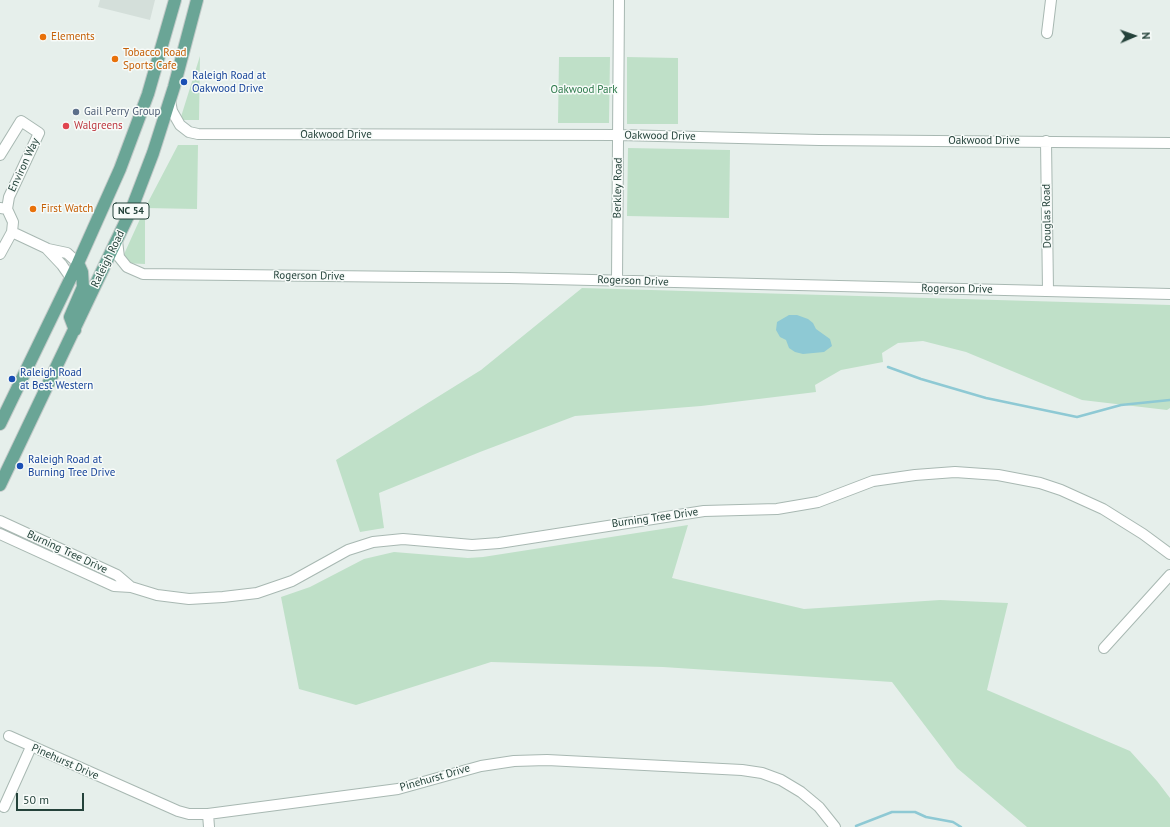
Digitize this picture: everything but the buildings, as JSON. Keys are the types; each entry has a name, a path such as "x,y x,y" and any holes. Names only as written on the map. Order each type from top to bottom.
{"main road":[{"name":"NC 54","path":"0,424 78,263 120,169 138,125 158,60 174,0"},
{"name":"Raleigh Road","path":"0,485 117,242 153,153 170,101 196,0"},
{"path":"75,330 70,317 83,287 82,272 78,263"}],"street":[{"name":"Berkley Road","path":"617,281 619,0"},
{"path":"1047,33 1051,0"},
{"name":"Oakwood Drive","path":"170,101 172,111 180,125 189,132 198,134 619,135 819,140 1170,143"},
{"name":"Environ Way","path":"0,155 21,121 39,133 3,208 12,218 12,232"},
{"name":"Douglas Road","path":"1046,141 1048,291"},
{"path":"0,254 12,232 46,248 67,253 78,263"},
{"name":"Rogerson Drive","path":"117,242 119,257 126,267 142,274 617,281 1170,294"},
{"path":"46,248 55,256 70,278"},
{"name":"Burning Tree Drive","path":"0,534 114,586 131,587 157,595 189,599 223,597 257,592 292,581 348,550 373,542 403,539 472,545 499,543 704,511 777,509 818,502 873,481 915,475 955,472 998,475 1040,483 1061,490 1103,508 1143,534 1170,554"},
{"name":"Burning Tree Drive","path":"0,521 117,575 131,587"},
{"path":"1104,648 1170,575"},
{"name":"Pinehurst Drive","path":"9,736 178,811 194,815 398,789 481,766 514,761 547,760 742,770 762,773 781,780 801,792 819,807 835,827"},
{"path":"4,807 31,746"},
{"path":"208,814 209,827"}],"shaded area":[{"path":"100,0 155,0 150,20 98,7"}],"green space":[{"path":"200,56 199,120 180,120"},
{"name":"Oakwood Park","path":"559,57 610,57 609,123 558,123"},
{"path":"627,57 678,58 678,124 627,124"},
{"path":"178,145 198,145 197,209 145,208"},
{"path":"628,148 730,150 729,218 627,216"},
{"path":"145,208 145,264 120,263"},
{"path":"582,288 1170,305 1170,408 1167,410 1082,400 966,352 923,341 898,343 882,353 883,362 841,370 815,385 816,392 701,406 575,416 480,452 379,493 384,528 360,532 336,460 481,370"},
{"path":"688,525 672,578 804,609 940,600 1008,603 987,690 1130,751 1170,798 1170,827 1027,827 957,768 892,682 663,667 491,662 356,705 299,689 281,597 310,587 364,559 394,552 468,558 483,557"}],"water":[{"path":"789,315 797,315 808,319 813,323 816,329 830,339 832,346 824,352 803,354 795,352 789,348 786,340 780,337 776,330 777,322"}],"waterway":[{"path":"888,367 921,379 986,398 1077,417 1121,405 1170,400"},
{"path":"856,826 892,812 915,812 926,817 953,822 961,827"}],"place":[{"name":"Elements","path":"43,37"},
{"name":"Tobacco Road Sports Cafe","path":"115,59"},
{"name":"Raleigh Road at Oakwood Drive","path":"184,82"},
{"name":"Gail Perry Group","path":"76,112"},
{"name":"Walgreens","path":"66,126"},
{"name":"First Watch","path":"33,209"},
{"name":"Raleigh Road at Best Western","path":"12,379"},
{"name":"Raleigh Road at Burning Tree Drive","path":"20,466"}]}
